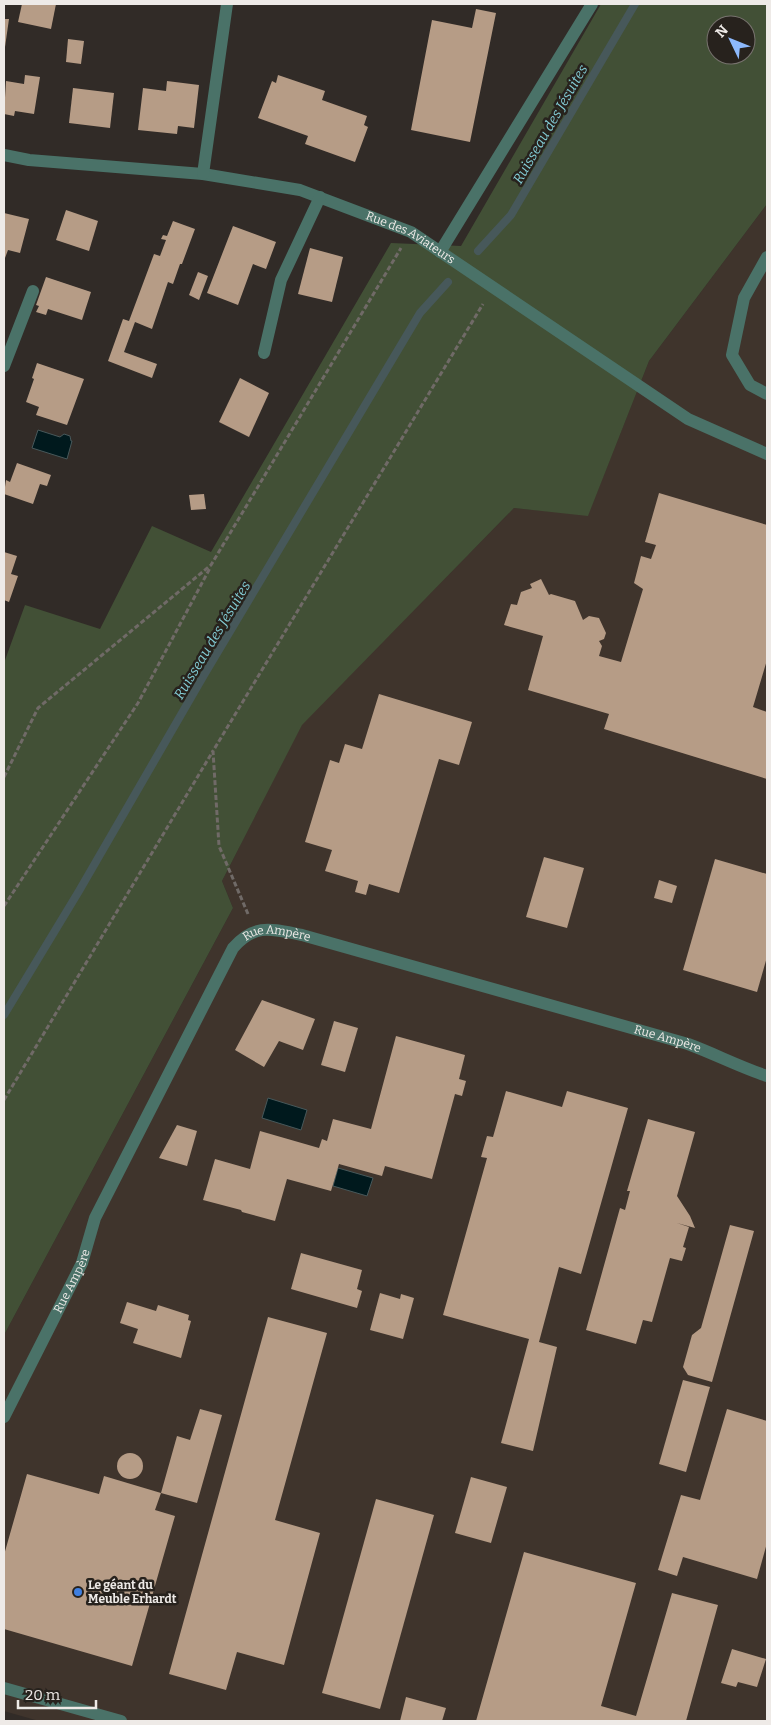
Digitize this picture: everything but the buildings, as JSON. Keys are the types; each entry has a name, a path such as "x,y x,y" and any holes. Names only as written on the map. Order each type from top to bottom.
{"street":[{"path":"203,174 227,4"},
{"path":"440,252 592,4"},
{"name":"Rue des Aviateurs","path":"4,155 29,160 203,174 300,190 411,232 688,419 767,454"},
{"path":"264,353 281,280 320,197"},
{"path":"767,257 744,298 732,355 750,385 767,394"},
{"path":"4,366 34,291"},
{"name":"Rue Ampère","path":"4,1416 82,1263 95,1218 233,948 242,938 256,930 270,929 302,935 688,1044 741,1068 767,1076"},
{"path":"4,1688 121,1721"}],"path":[{"path":"4,906 138,703 211,565 411,232"},
{"path":"4,1100 493,286"},
{"path":"4,776 38,708 211,565"},
{"path":"213,751 218,846 256,930"}],"shaded area":[{"path":"767,204 767,1721 39,1721 4,1711 4,1335 233,908 222,881 302,724 514,508 588,515 649,361"}],"green space":[{"path":"601,4 767,4 767,204 649,361 588,516 514,508 302,725 222,881 233,908 4,1335 4,663 25,605 100,629 152,526 211,552 391,243 461,246"}],"water":[{"path":"38,430 60,437 64,434 70,436 72,441 67,459 32,448"},
{"path":"268,1098 307,1110 301,1130 262,1118"},
{"path":"338,1168 373,1178 367,1196 333,1186"}],"waterway":[{"name":"Ruisseau des Jésuites","path":"478,251 511,215 635,4"},
{"name":"Ruisseau des Jésuites","path":"4,1015 420,313 448,282"}],"place":[{"name":"Le géant du Meuble Erhardt","path":"78,1592"}]}
